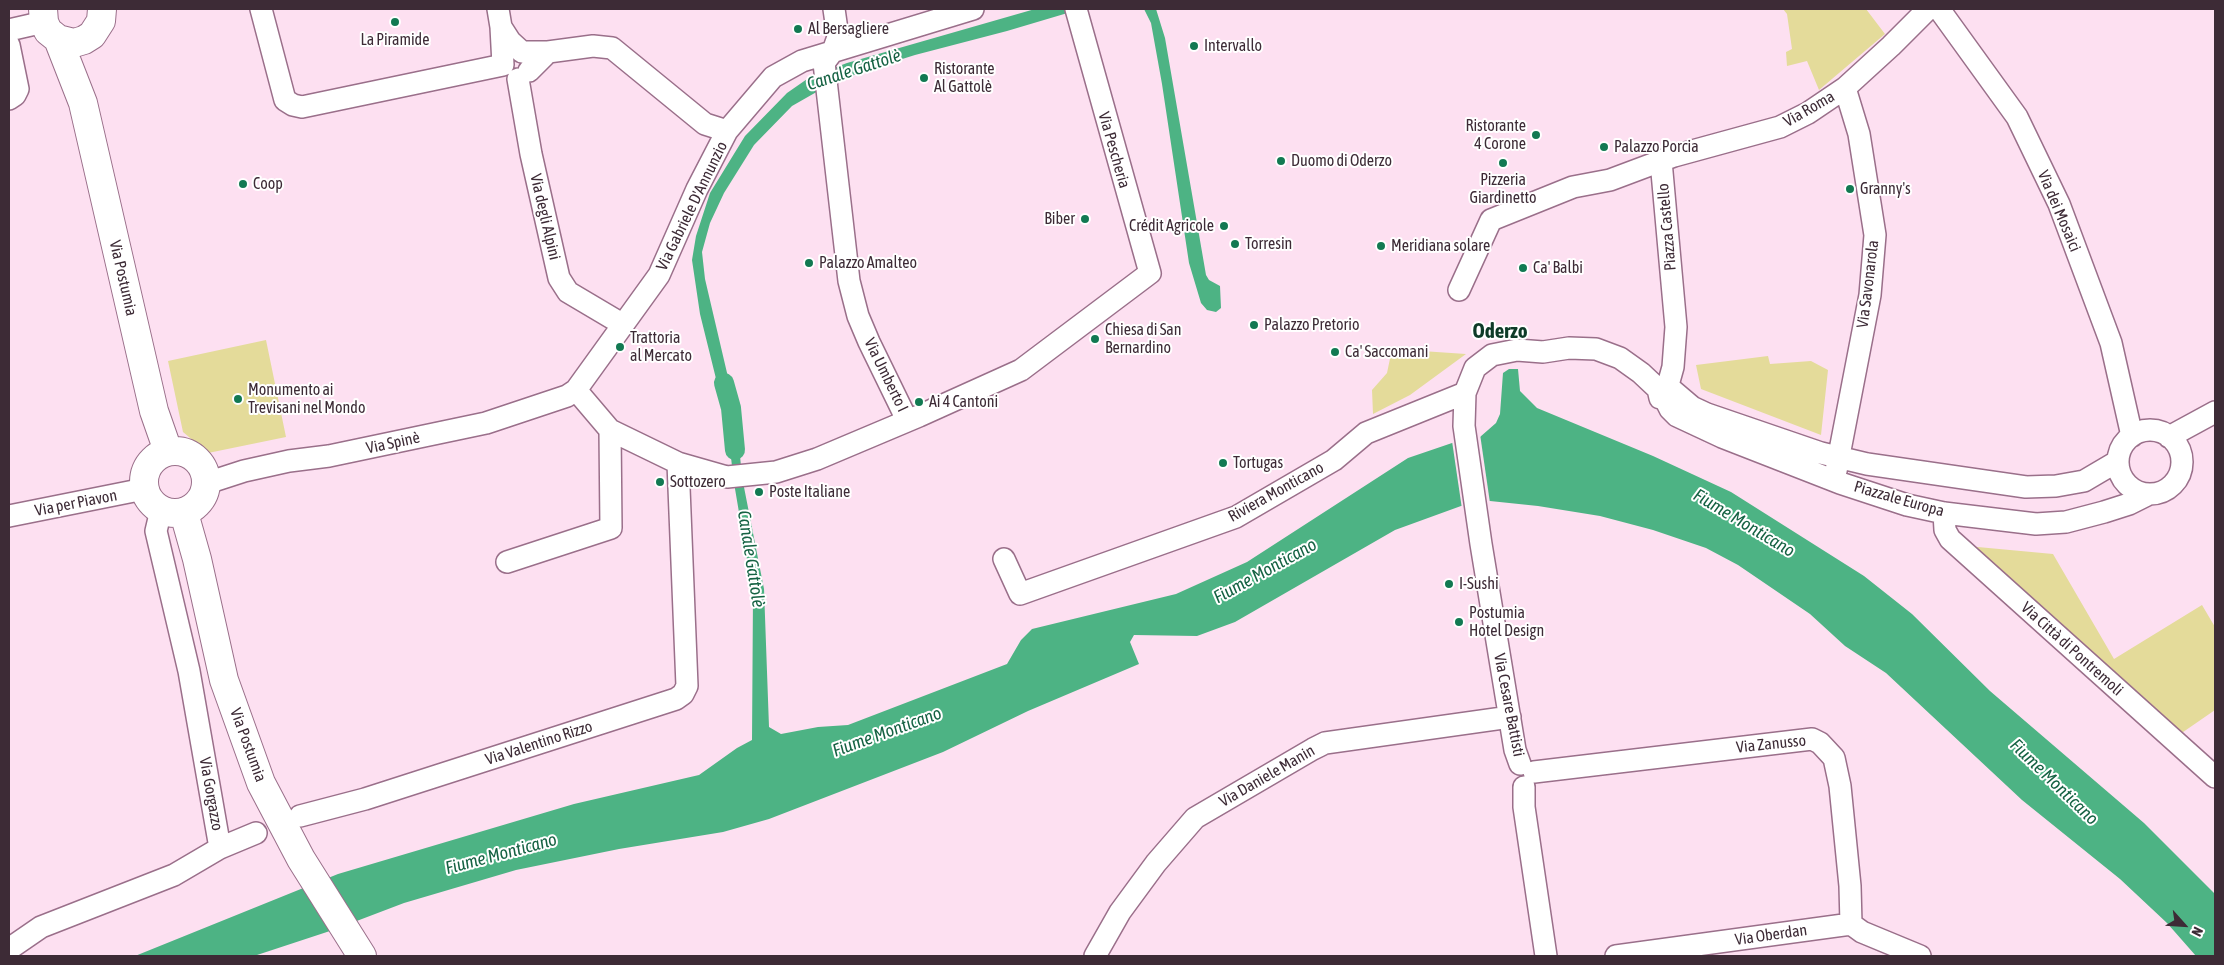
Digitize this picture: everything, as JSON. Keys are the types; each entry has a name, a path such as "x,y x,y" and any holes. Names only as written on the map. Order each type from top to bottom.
{"main road":[{"name":"Via Postumia","path":"48,23 74,43 102,19"},
{"name":"Via Postumia","path":"83,103 102,19"},
{"name":"Via Postumia","path":"48,23 83,103 154,411 168,451"},
{"path":"144,490 146,470 159,455 168,451 187,453 195,458 202,465 206,483 205,493 200,502 172,512"},
{"name":"Via Postumia","path":"144,490 153,505 172,512 224,680 261,783 301,859 360,953"}],"street":[{"path":"261,9 285,100 293,105 302,107 518,67 548,52 593,46 612,48 705,124 727,131"},
{"name":"Via Umberto I","path":"834,9 838,36 829,57 827,89 849,280 865,333 907,420 1021,370 1150,273"},
{"name":"Via Gabriele D'Annunzio","path":"576,390 659,275 697,189 727,131 773,77 802,61 829,57 974,9"},
{"name":"Via Roma","path":"1662,161 1780,127 1808,113 1845,88 1928,9"},
{"name":"Via dei Mosaici","path":"1939,9 2017,117 2059,204 2111,343 2132,436"},
{"path":"500,18 518,67"},
{"name":"Via Pescheria","path":"1079,18 1150,273"},
{"path":"9,30 48,23"},
{"path":"9,45 18,89 15,95 9,99"},
{"name":"Via degli Alpini","path":"518,67 531,154 559,278 568,292 622,324"},
{"name":"Via Savonarola","path":"1840,482 1848,460 1870,295 1875,235 1858,134 1845,88"},
{"name":"Piazza Castello","path":"1459,290 1490,220 1573,187 1610,180 1662,161 1676,327 1673,367 1666,391"},
{"path":"1465,393 1469,379 1476,368 1492,355 1517,350 1543,352 1569,348 1596,350 1620,358 1666,391 1707,414 1758,433 1848,460 2026,487 2056,486 2084,481 2118,461"},
{"path":"576,390 610,430 678,463 736,477 792,468 907,420"},
{"name":"Via Spinè","path":"206,483 244,471 290,461 329,456 486,423 527,408 559,400 576,390"},
{"name":"Piazzale Europa","path":"1666,391 1670,409 1686,422 1840,482 1907,505 1944,513 2036,524 2066,522 2104,512 2168,488 2180,473 2180,453 2170,436"},
{"name":"Via Cesare Battisti","path":"1465,393 1463,420 1479,526 1515,750 1526,774 1524,807 1546,956"},
{"name":"Riviera Monticano","path":"1004,559 1020,594 1236,517 1334,460 1366,433 1465,393"},
{"path":"2149,494 2139,492 2127,484 2119,471 2118,461 2124,442 2132,436 2151,430 2170,436 2215,412"},
{"path":"507,562 611,528 610,430"},
{"name":"Via Valentino Rizzo","path":"300,816 365,799 676,699 683,694 687,686 678,463"},
{"name":"Via per Piavon","path":"9,516 144,490"},
{"name":"Via Gorgazzo","path":"9,949 41,927 174,875 220,848 189,671 156,531 172,512"},
{"name":"Via Città di Pontremoli","path":"1944,513 1946,530 1950,538 2215,777"},
{"name":"Via Daniele Manin","path":"1095,956 1125,905 1156,863 1195,818 1313,749 1325,743 1510,717"},
{"name":"Via Zanusso","path":"1526,774 1812,739 1820,743 1834,758 1840,786 1850,886 1851,924"},
{"path":"220,848 256,833"},
{"path":"1851,924 1862,932 1920,956"},
{"name":"Via Oberdan","path":"1616,956 1679,952 1851,924"}],"shaded area":[{"path":"1783,9 1866,9 1885,34 1819,90 1807,61 1787,66 1786,52 1792,49 1787,14"},
{"path":"266,340 286,437 208,453 183,432 168,361"},
{"path":"1392,349 1466,354 1410,395 1373,414 1372,390 1387,373"},
{"path":"1768,356 1770,364 1811,361 1828,370 1821,435 1701,389 1696,365"},
{"path":"1967,546 2053,554 2114,659 2202,605 2215,627 2215,710 2173,739"}],"water":[{"name":"Canale Gattolè","path":"1035,9 1081,9 915,55 864,71 827,86 792,106 754,145 724,193 710,223 702,252 705,279 735,407 724,411 700,314 692,260 696,236 710,193 745,136 787,93 810,77 847,63"},
{"path":"1144,9 1156,9 1165,38 1206,275 1209,280 1220,286 1221,308 1216,312 1207,310 1201,303 1189,263 1162,84 1151,23"},
{"path":"1509,369 1518,369 1520,391 1537,408 1653,456 1731,492 1864,576 1912,614 1990,691 2144,823 2215,894 2215,956 2196,956 2167,923 2120,879 2022,800 1886,673 1845,646 1810,614 1738,565 1706,548 1653,530 1600,516 1538,506 1490,501 1461,506 1395,530 1235,622 1197,636 1134,635 1130,642 1139,664 1028,711 943,752 769,819 723,832 619,849 516,870 404,903 333,930 254,956 135,956 338,874 574,804 699,775 737,748 752,740 753,595 733,477 728,426 737,424 742,477 764,589 769,727 781,734 818,727 848,725 1007,664 1021,640 1032,629 1176,594 1247,562 1408,458 1452,443 1480,437 1496,423 1500,414 1503,373"}],"pier":[{"path":"1480,434 1490,503 1462,509 1452,441"}],"waterway":[{"path":"724,383 731,408 735,450"}],"place":[{"name":"La Piramide","path":"395,22"},
{"name":"Al Bersagliere","path":"798,29"},
{"name":"Intervallo","path":"1194,46"},
{"name":"Ristorante Al Gattolè","path":"924,78"},
{"name":"Ristorante 4 Corone","path":"1536,135"},
{"name":"Palazzo Porcia","path":"1604,147"},
{"name":"Duomo di Oderzo","path":"1281,161"},
{"name":"Pizzeria Giardinetto","path":"1503,163"},
{"name":"Coop","path":"243,184"},
{"name":"Granny's","path":"1850,189"},
{"name":"Biber","path":"1085,219"},
{"name":"Crédit Agricole","path":"1224,226"},
{"name":"Torresin","path":"1235,244"},
{"name":"Meridiana solare","path":"1381,246"},
{"name":"Palazzo Amalteo","path":"809,263"},
{"name":"Ca' Balbi","path":"1523,268"},
{"name":"Palazzo Pretorio","path":"1254,325"},
{"name":"Chiesa di San Bernardino","path":"1095,339"},
{"name":"Trattoria al Mercato","path":"620,347"},
{"name":"Ca' Saccomani","path":"1335,352"},
{"name":"Monumento ai Trevisani nel Mondo","path":"238,399"},
{"name":"Ai 4 Cantoni","path":"919,402"},
{"name":"Tortugas","path":"1223,463"},
{"name":"Sottozero","path":"660,482"},
{"name":"Poste Italiane","path":"759,492"},
{"name":"I-Sushi","path":"1449,584"},
{"name":"Postumia Hotel Design","path":"1459,622"}],"district":[{"name":"Oderzo","path":"1500,331"}],"water label":[{"name":"Fiume Monticano","path":"1744,523"},
{"name":"Fiume Monticano","path":"1265,571"},
{"name":"Fiume Monticano","path":"887,732"},
{"name":"Fiume Monticano","path":"2054,782"},
{"name":"Fiume Monticano","path":"501,854"}]}
